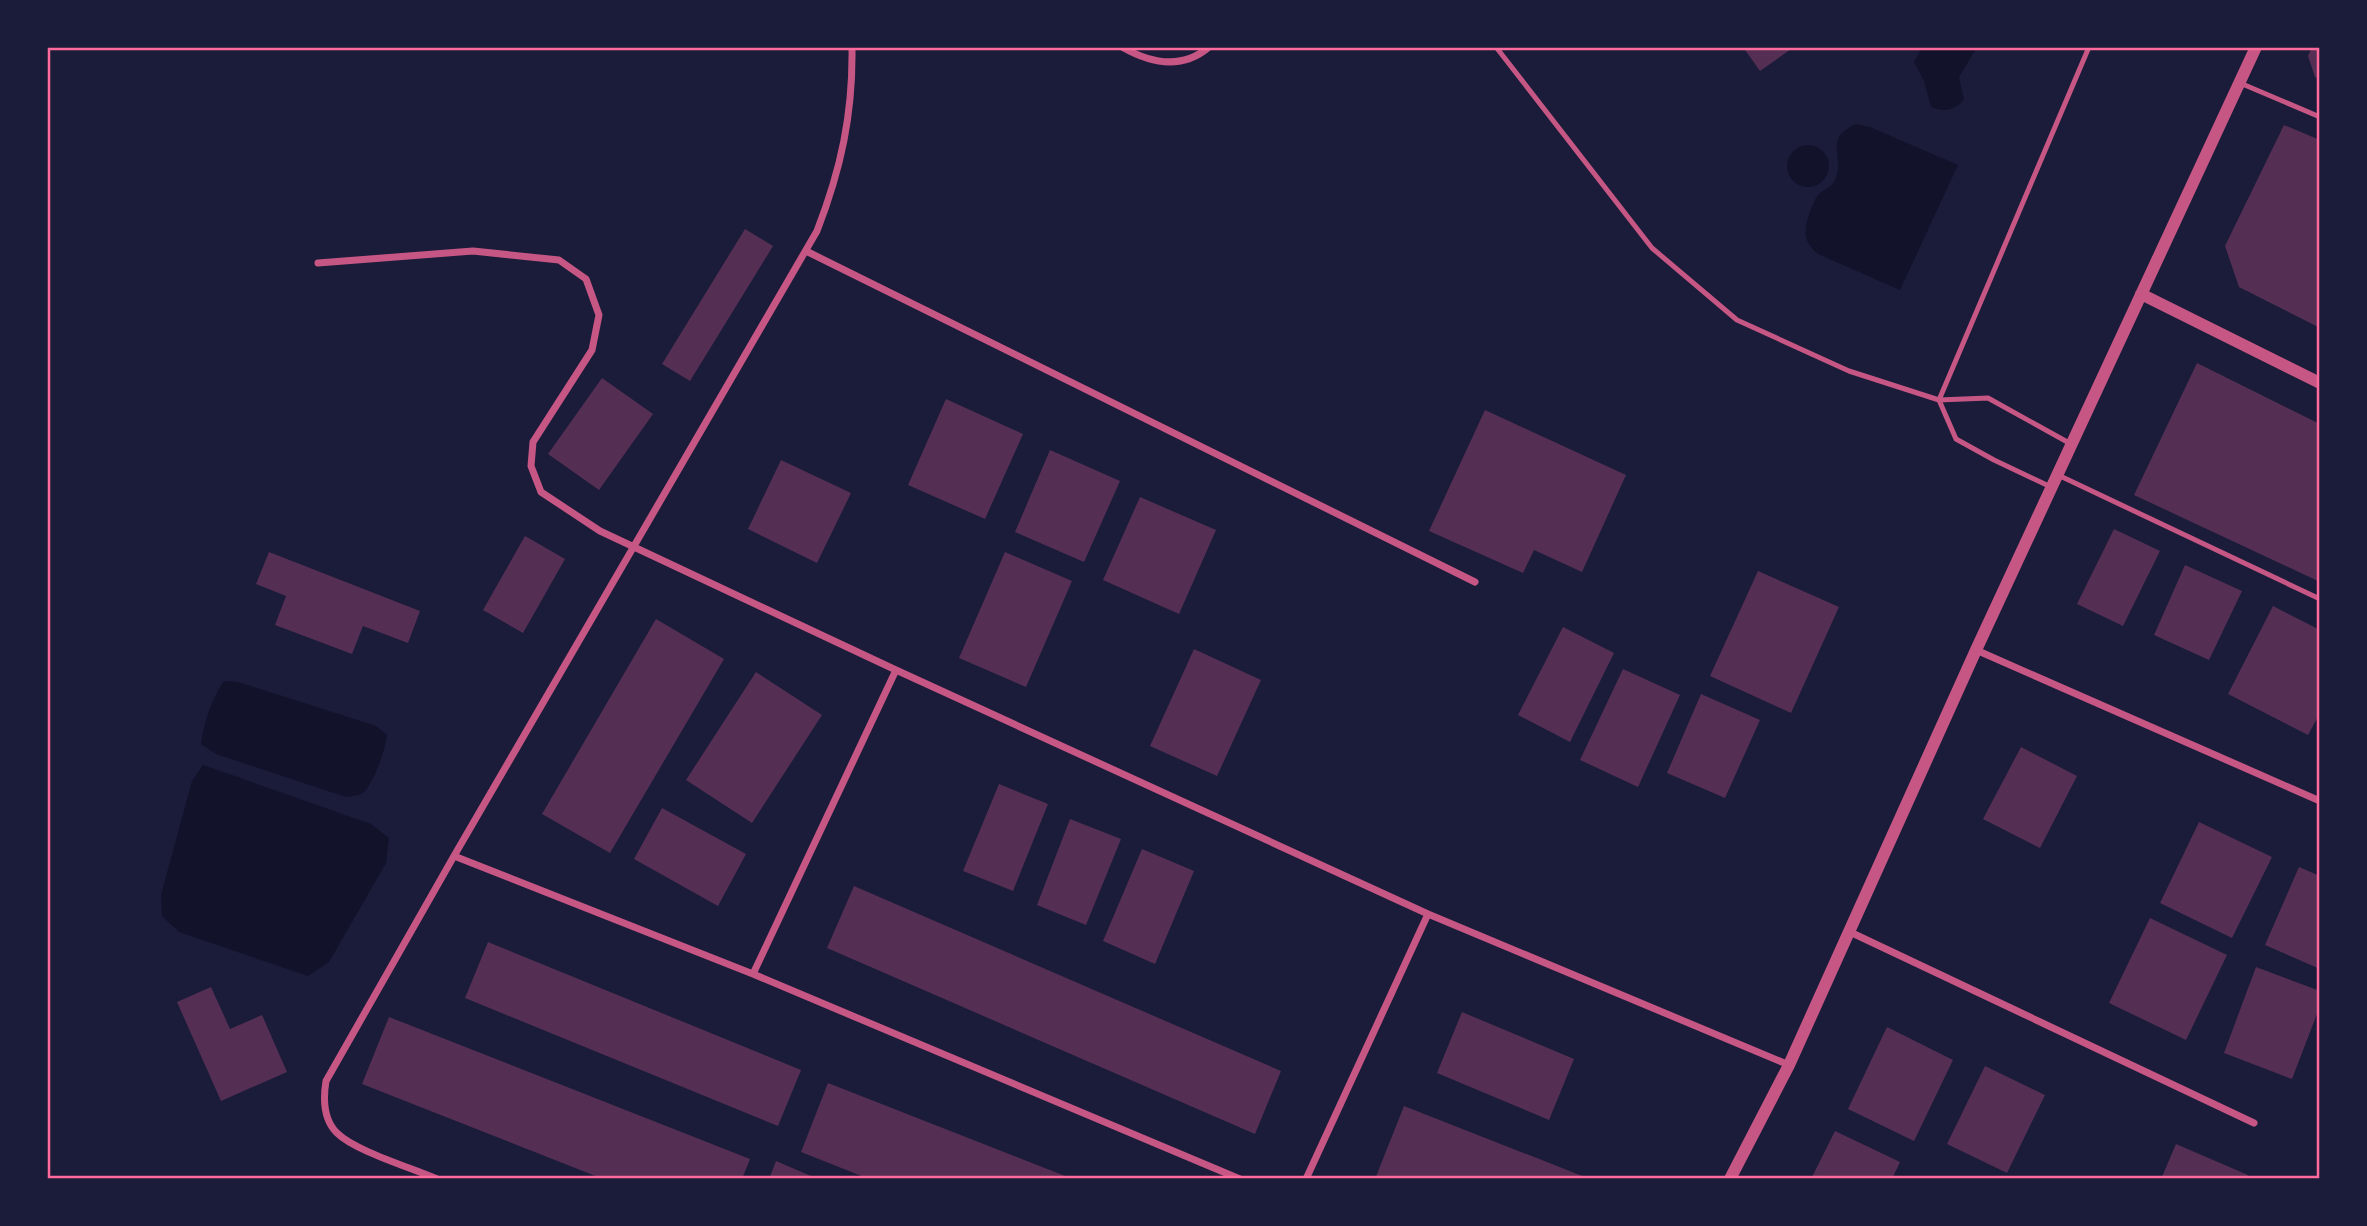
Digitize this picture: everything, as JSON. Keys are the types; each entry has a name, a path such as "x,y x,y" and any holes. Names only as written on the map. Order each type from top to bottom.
{"street":[{"path":"438,1179 356,1145 337,1133 327,1119 323,1098 326,1081 817,231 835,184 849,125 853,84 852,47"},
{"path":"1122,47 1139,57 1169,63 1185,62 1209,47"},
{"path":"1730,1179 1789,1065 1976,650 2256,47"},
{"path":"318,263 473,251 559,260 586,279 599,315 592,350 533,442 531,467 541,492 600,531 1429,914 1789,1065"},
{"path":"806,251 1475,582"},
{"path":"2141,294 2320,383"},
{"path":"1976,650 2320,801"},
{"path":"753,974 896,670"},
{"path":"454,856 753,974 1240,1179"},
{"path":"1306,1179 1429,914"},
{"path":"1850,932 2254,1123"}],"lane":[{"path":"1496,47 1652,248 1737,320 1849,371 1939,400 1988,398 2071,444"},
{"path":"2052,488 1956,439 1939,400 2090,47"},
{"path":"2239,83 2320,117"},
{"path":"2058,475 2320,599"}],"shaded area":[{"path":"1926,47 1977,47 1959,77 1964,100 1952,108 1941,110 1931,107 1924,81 1914,62 1920,51"},
{"path":"1856,124 1870,127 1958,165 1900,290 1818,254 1806,239 1807,222 1815,199 1835,180 1838,171 1837,142 1846,130"},
{"path":"1808,145 1823,151 1829,166 1823,181 1808,187 1793,181 1787,166 1793,151"},
{"path":"224,681 238,682 376,726 387,735 378,766 367,789 361,794 346,797 216,754 201,744 209,711"},
{"path":"203,765 371,824 389,838 386,863 329,962 308,976 179,932 162,916 161,895 192,781"}],"building":[{"path":"1743,47 1794,47 1760,71"},
{"path":"2312,47 2320,47 2320,80 2315,77 2308,56"},
{"path":"2284,125 2320,140 2320,328 2239,287 2225,246"},
{"path":"745,229 773,246 690,381 662,364"},
{"path":"2197,363 2320,424 2320,582 2134,495"},
{"path":"602,378 653,414 599,490 548,454"},
{"path":"946,399 1023,434 985,519 908,485"},
{"path":"1485,410 1626,475 1582,572 1534,550 1523,573 1429,531"},
{"path":"1050,450 1120,481 1084,562 1015,532"},
{"path":"781,460 851,493 817,563 748,529"},
{"path":"1140,497 1216,530 1179,614 1103,580"},
{"path":"2114,529 2160,551 2123,626 2077,604"},
{"path":"525,536 565,559 523,633 483,610"},
{"path":"269,552 420,611 408,643 363,626 352,654 275,625 286,596 256,584"},
{"path":"1005,552 1072,581 1026,687 959,658"},
{"path":"2185,565 2242,591 2209,660 2154,635"},
{"path":"1758,571 1839,607 1791,713 1710,676"},
{"path":"2273,606 2320,630 2320,713 2308,735 2228,694"},
{"path":"656,619 724,659 610,853 542,814"},
{"path":"1563,627 1614,653 1570,742 1518,715"},
{"path":"1194,649 1261,680 1217,776 1150,746"},
{"path":"1623,669 1680,695 1638,787 1580,760"},
{"path":"756,672 822,715 752,823 686,780"},
{"path":"1701,694 1760,720 1725,798 1667,773"},
{"path":"2021,747 2077,776 2040,848 1983,819"},
{"path":"999,784 1048,804 1013,891 963,871"},
{"path":"662,808 746,854 718,906 634,859"},
{"path":"1070,819 1121,839 1086,925 1037,905"},
{"path":"2199,822 2272,857 2232,938 2160,903"},
{"path":"1142,849 1194,871 1155,964 1103,941"},
{"path":"2299,867 2320,876 2320,969 2265,945"},
{"path":"854,886 1281,1071 1255,1134 827,948"},
{"path":"2150,918 2227,955 2186,1040 2109,1003"},
{"path":"488,942 801,1070 778,1126 465,998"},
{"path":"2256,967 2320,991 2320,1006 2292,1079 2224,1053"},
{"path":"211,987 230,1029 262,1015 287,1072 221,1101 177,1002"},
{"path":"1462,1012 1574,1059 1549,1120 1437,1073"},
{"path":"389,1017 750,1159 742,1179 603,1179 362,1084"},
{"path":"1887,1027 1953,1060 1914,1141 1848,1109"},
{"path":"1985,1066 2045,1095 2007,1173 1947,1144"},
{"path":"828,1083 1073,1179 869,1179 801,1152"},
{"path":"1404,1106 1590,1179 1375,1179"},
{"path":"1835,1131 1900,1162 1892,1179 1811,1179"},
{"path":"2176,1144 2248,1175 2246,1179 2161,1179"},
{"path":"776,1161 818,1179 769,1179"}]}
